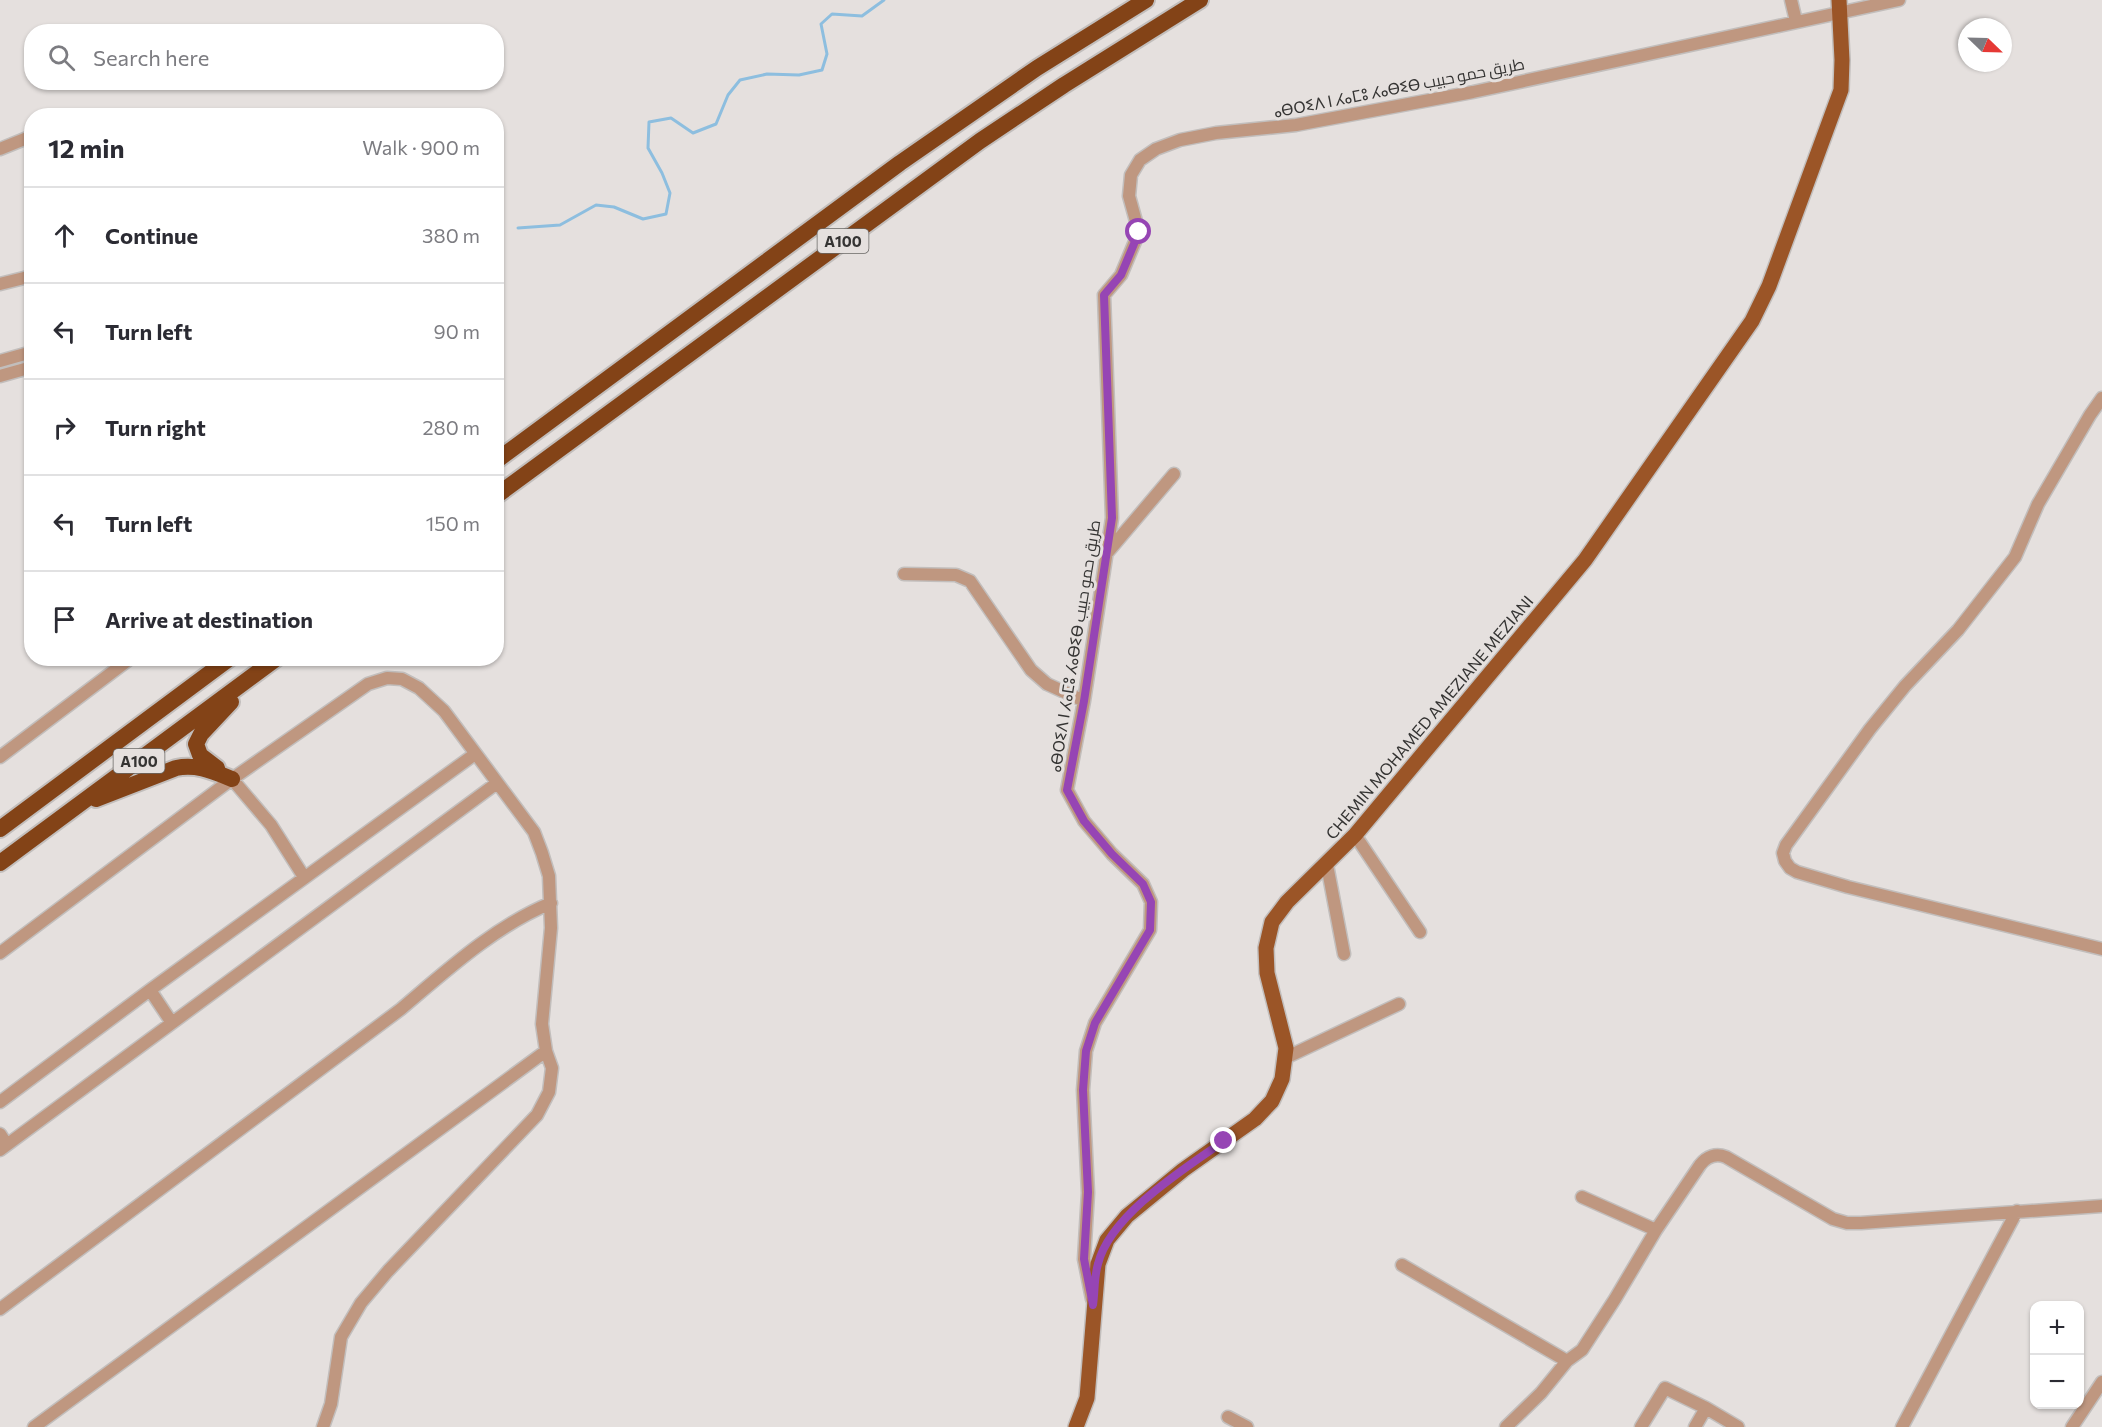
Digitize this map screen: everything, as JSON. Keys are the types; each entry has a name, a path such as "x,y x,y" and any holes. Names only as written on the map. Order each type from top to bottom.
{"highway":[{"name":"A100","path":"504,455 900,163 1028,75 1146,0"},
{"name":"A100","path":"504,490 980,141 1064,84 1200,0"},
{"name":"A100","path":"0,829 219,666"},
{"name":"A100","path":"0,863 267,666"},
{"path":"232,779 200,755 196,744 201,734 258,673"},
{"path":"73,809 176,768 187,766 204,768 232,779"}],"main road":[{"name":"CHEMIN MOHAMED AMEZIANE MEZIANI","path":"1076,1427 1087,1398 1098,1264 1107,1240 1126,1216 1183,1170 1255,1119 1272,1101 1282,1080 1286,1048 1266,973 1268,939 1272,922 1355,835 1585,560 1752,321 1769,286 1841,90 1839,6"}],"street":[{"path":"1791,0 1796,21"},
{"name":"ⴰⴱⵔⵉⴷ ⵏ ⵃⴰⵎⵓ ⵃⴰⴱⵉⴱ طريق حمو حبيب","path":"1093,1305 1084,1259 1088,1192 1083,1090 1086,1051 1095,1023 1150,930 1151,902 1143,884 1112,854 1084,821 1067,790 1084,701 1112,518 1104,295 1121,275 1139,232 1129,196 1131,175 1140,160 1156,149 1180,140 1216,133 1296,125 1473,92 1796,21 1839,6 1899,0"},
{"path":"0,149 24,139"},
{"path":"0,284 24,278"},
{"path":"0,361 24,354"},
{"path":"0,376 24,369"},
{"path":"2102,398 2038,504 2015,557 1958,630 1905,686 1870,729 1786,845 1784,853 1787,865 1797,872 2102,949"},
{"path":"1106,556 1174,474"},
{"path":"904,574 956,575 970,581 1031,670 1047,684 1084,701"},
{"path":"0,756 119,666"},
{"path":"0,953 232,779 368,684 387,678 402,679 420,688 444,711 534,832 549,876 551,903 551,928 542,1024 546,1051 552,1068 549,1092 537,1115 388,1271 361,1303 341,1337 331,1404 323,1427"},
{"path":"0,1102 304,877 475,754"},
{"path":"232,779 271,825 304,877"},
{"path":"0,1134 4,1147 497,783"},
{"path":"1355,835 1420,932"},
{"path":"1327,865 1344,954"},
{"path":"0,1309 401,1009 456,963 527,913 551,903"},
{"path":"150,990 172,1023"},
{"path":"1285,1058 1399,1004"},
{"path":"34,1427 546,1051"},
{"path":"1506,1427 1541,1392 1567,1361 1582,1350 1656,1230 1703,1161 1710,1156 1726,1157 1833,1219 1847,1223 2102,1206"},
{"path":"1582,1197 1656,1230"},
{"path":"1902,1427 2018,1211"},
{"path":"1402,1265 1567,1361"},
{"path":"2072,1427 2102,1382"},
{"path":"1641,1427 1665,1388 1738,1427"},
{"path":"1695,1427 1706,1408"},
{"path":"1228,1417 1247,1427"}],"waterway":[{"path":"518,228 560,225 596,205 614,207 643,219 666,214 670,193 648,148 649,122 671,118 693,133 716,124 728,95 740,80 767,74 799,75 822,70 827,54 821,24 832,14 862,16 884,0"}],"route":[{"path":"1139,232 1121,275 1104,295 1112,518 1084,701 1067,790 1084,821 1112,854 1143,884 1151,902 1150,930 1095,1023 1086,1051 1083,1090 1088,1192 1084,1259 1093,1305 1098,1264 1107,1240 1126,1216 1183,1170 1224,1141"}]}
